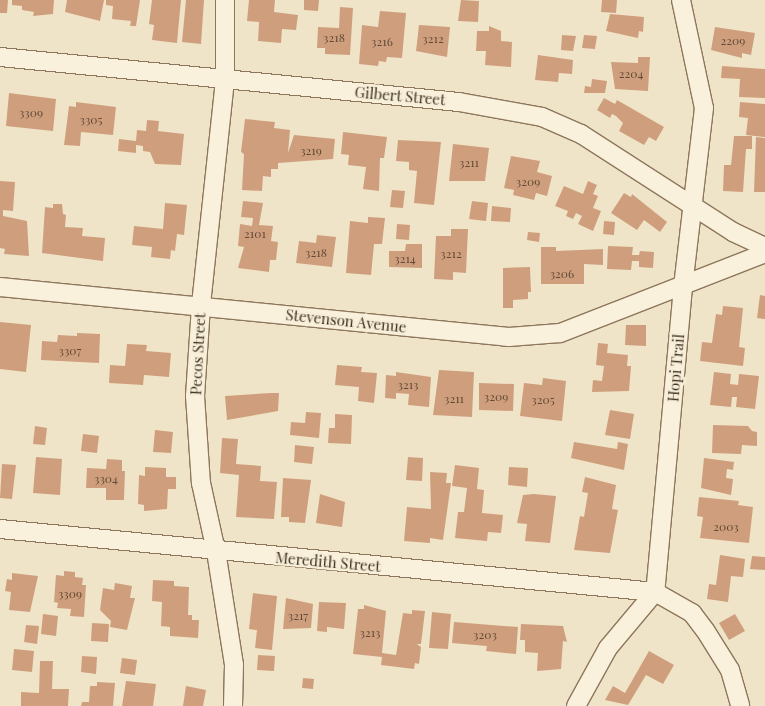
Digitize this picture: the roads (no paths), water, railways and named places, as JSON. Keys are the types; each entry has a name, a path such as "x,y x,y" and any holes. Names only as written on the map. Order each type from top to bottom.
{"street":[{"name":"Pecos Street","path":"225,0 225,80 201,306 195,396 200,473 216,551 234,665 233,706"},
{"name":"Hopi Trail","path":"655,592 683,286 694,207 704,108 681,0"},
{"name":"Gilbert Street","path":"0,57 459,102 542,117 581,134 733,232 765,247"},
{"path":"683,286 765,253"},
{"name":"Stevenson Avenue","path":"0,287 509,338 560,333 683,286"},
{"name":"Meredith Street","path":"0,529 655,592"},
{"path":"576,706 608,648 655,592 692,614 705,630 730,670 740,706"}]}
